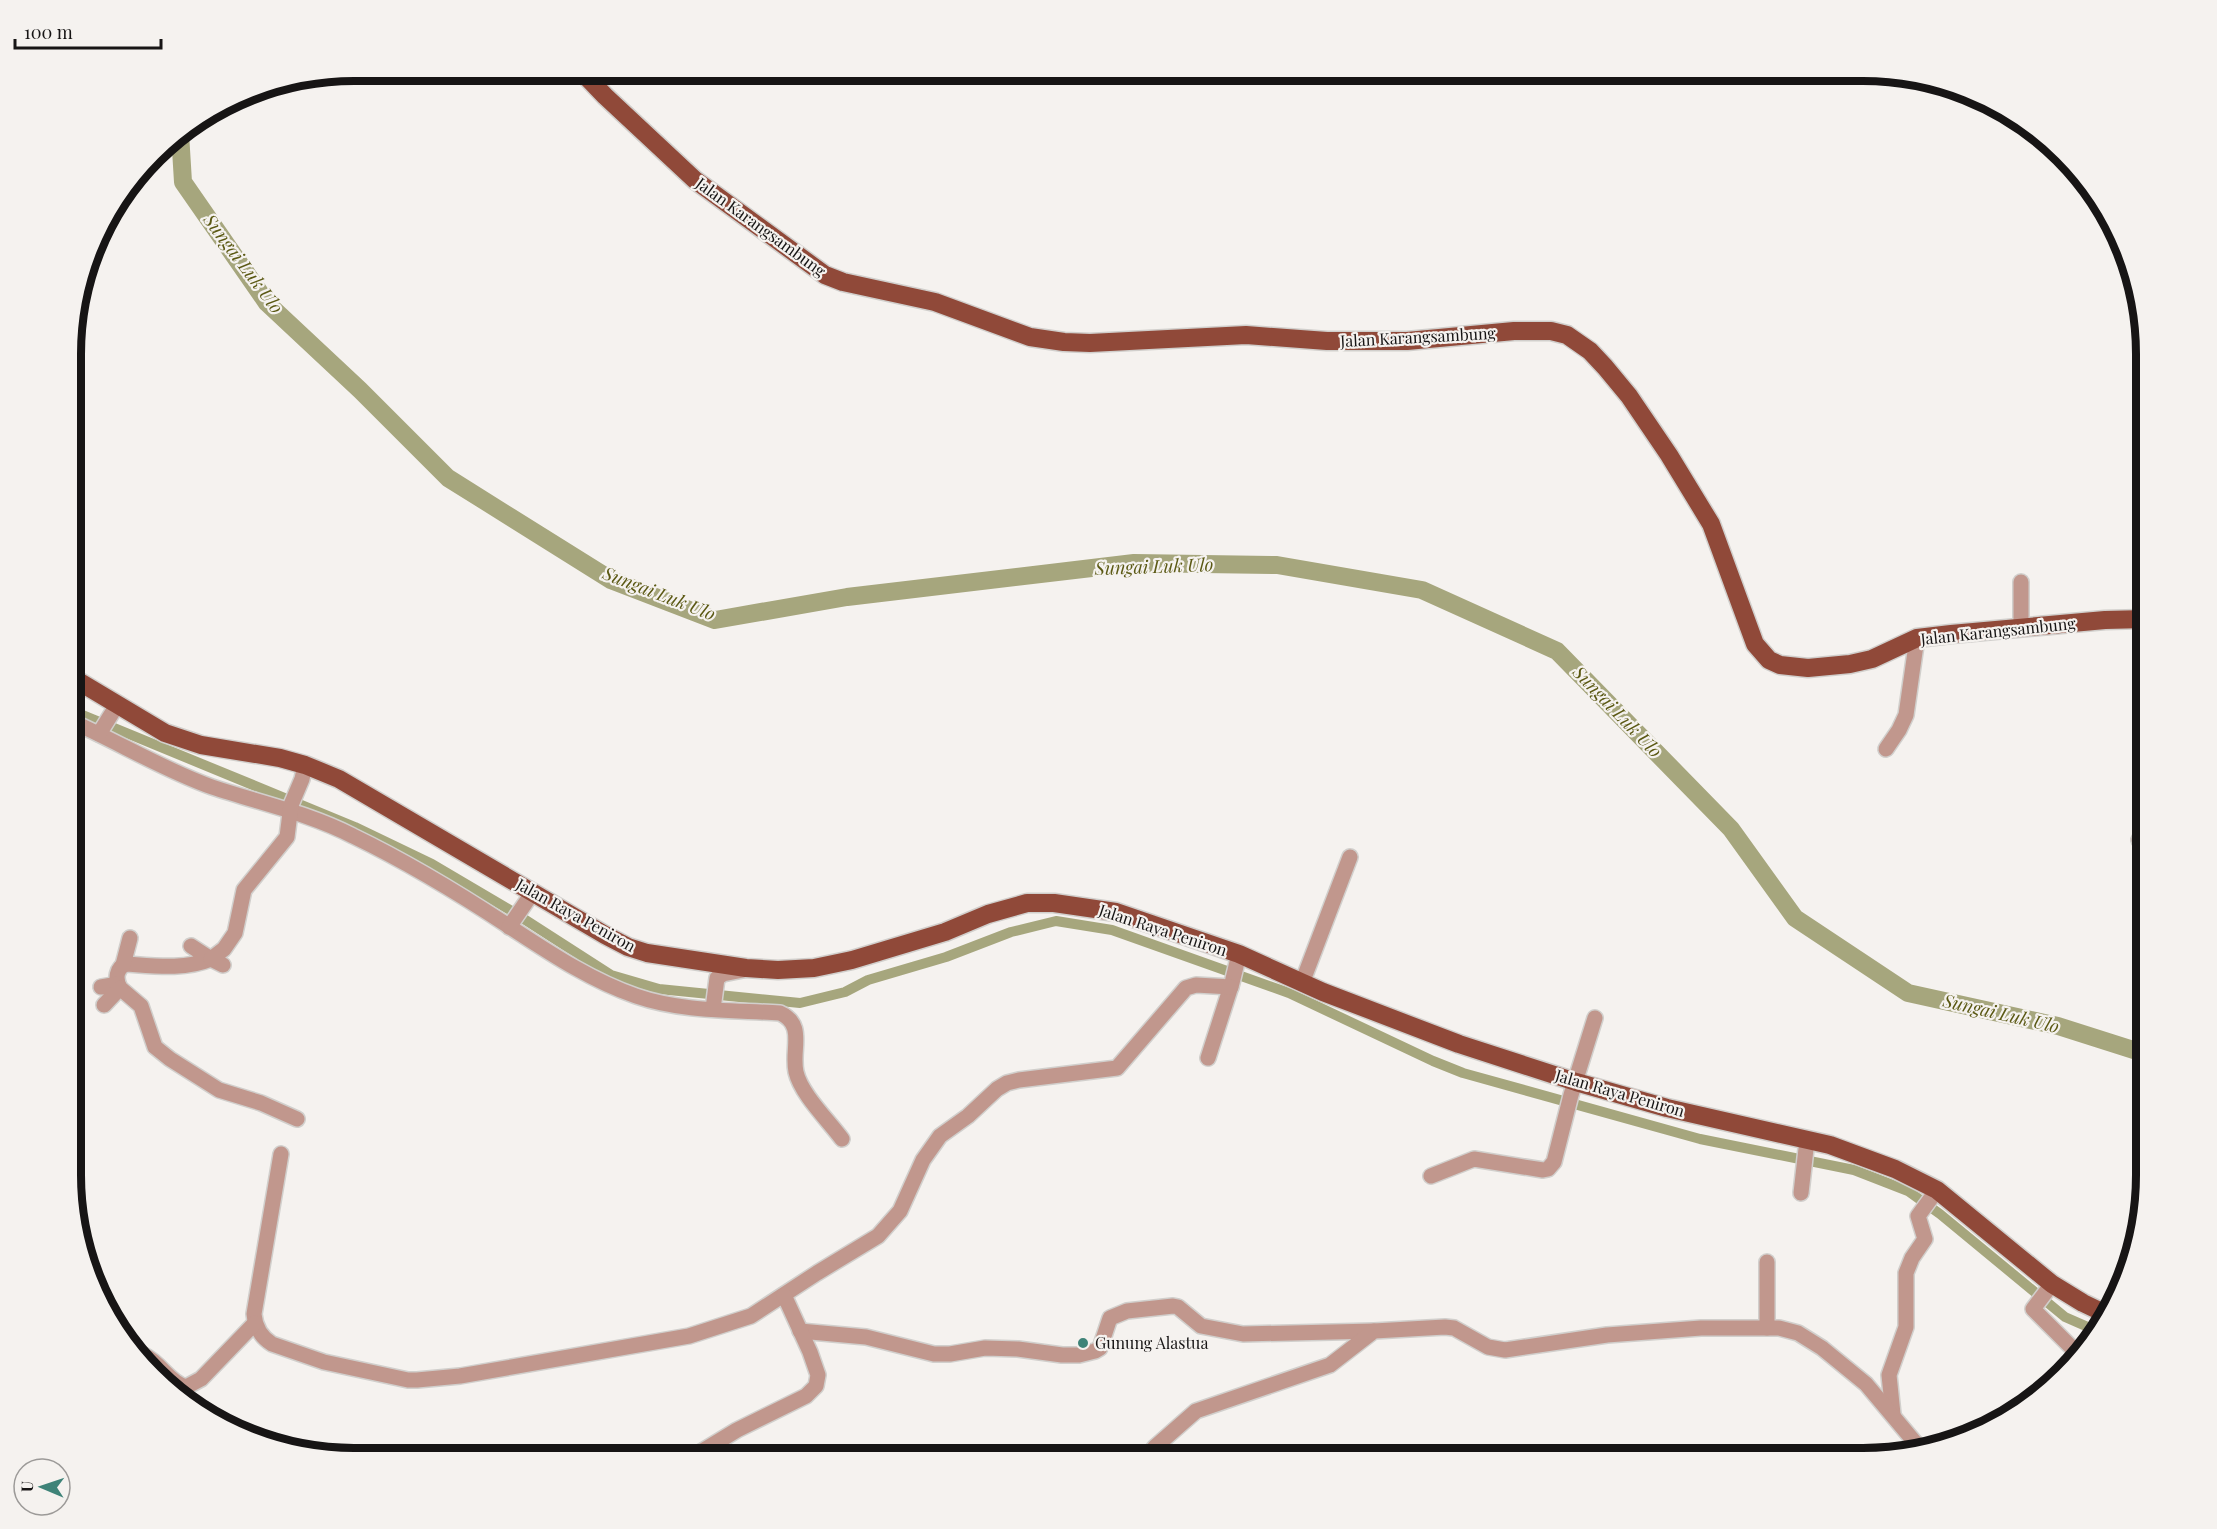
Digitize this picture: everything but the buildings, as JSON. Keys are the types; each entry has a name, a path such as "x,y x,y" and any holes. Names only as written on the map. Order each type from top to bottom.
{"main road":[{"name":"Jalan Karangsambung","path":"590,81 694,180 825,275 843,282 935,302 1030,338 1090,343 1246,335 1327,341 1407,340 1551,331 1567,335 1590,351 1605,367 1629,396 1669,455 1711,524 1755,644 1769,660 1780,665 1794,667 1850,664 1872,659 1917,638 2021,626 2136,619"},
{"name":"Jalan Raya Peniron","path":"81,684 115,708 165,733 201,745 280,758 339,779 529,898 637,950 670,958 778,970 827,966 945,932 988,914 1027,903 1087,906 1116,912 1235,973 1302,983 1573,1089 1667,1108 1805,1152 1830,1145 1895,1169 1928,1202 2044,1294 2083,1303 2099,1311"}],"street":[{"path":"2021,582 2021,626"},
{"path":"1886,749 1906,715 1917,638"},
{"path":"101,731 115,708"},
{"path":"81,725 101,731 149,761 212,786 290,807 355,836 511,924 542,949 598,981 660,1002 780,1013 792,1021 796,1036 794,1063 799,1083 842,1139"},
{"path":"123,965 184,966 217,962 235,933 244,890 287,837 290,807 305,765"},
{"path":"1302,983 1350,857"},
{"path":"511,924 529,898"},
{"path":"130,938 123,965 117,973 119,986 141,1006 155,1047 219,1090 261,1103 297,1119"},
{"path":"191,946 217,962"},
{"path":"713,1006 715,982 723,974 742,971 746,968"},
{"path":"1208,1058 1235,973"},
{"path":"281,1154 254,1314 255,1323 268,1342 324,1362 417,1380 460,1376 689,1336 751,1316 878,1236 900,1211 923,1160 940,1136 1007,1083 1117,1068 1186,988 1235,973"},
{"path":"101,987 119,986"},
{"path":"104,1005 119,986"},
{"path":"1431,1176 1474,1159 1548,1169 1554,1162 1595,1018"},
{"path":"1801,1193 1805,1152"},
{"path":"1893,1414 1890,1372 1906,1327 1906,1273 1912,1258 1925,1242 1928,1202"},
{"path":"1767,1262 1767,1328"},
{"path":"2044,1294 2033,1309 2073,1349"},
{"path":"707,1448 737,1430 806,1396 814,1389 818,1375 784,1295"},
{"path":"800,1331 866,1337 934,1354 950,1354 978,1348 1007,1348 1079,1355 1100,1348 1110,1318 1127,1311 1173,1306 1178,1307 1201,1326 1243,1334 1449,1327 1488,1347 1505,1350 1607,1335 1660,1330 1779,1328 1798,1333 1822,1348 1866,1384 1916,1443"},
{"path":"152,1359 179,1384 186,1387 201,1379 255,1323"},
{"path":"1157,1448 1196,1411 1330,1365 1374,1331"}],"waterway":[{"name":"Sungai Luk Ulo","path":"181,143 183,182 267,303 360,390 448,478 611,580 715,620 847,597 1134,563 1277,565 1422,590 1557,651 1731,829 1795,918 1908,993 2058,1026 2136,1051"},
{"path":"81,714 355,827 432,864 510,910 611,975 659,989 800,1003 845,992 868,980 946,957 1011,932 1056,921 1112,930 1289,993 1463,1073 1700,1139 1854,1170 1908,1191 1940,1214 2065,1317 2089,1328"}],"place":[{"name":"Gunung Alastua","path":"1083,1343"}]}
